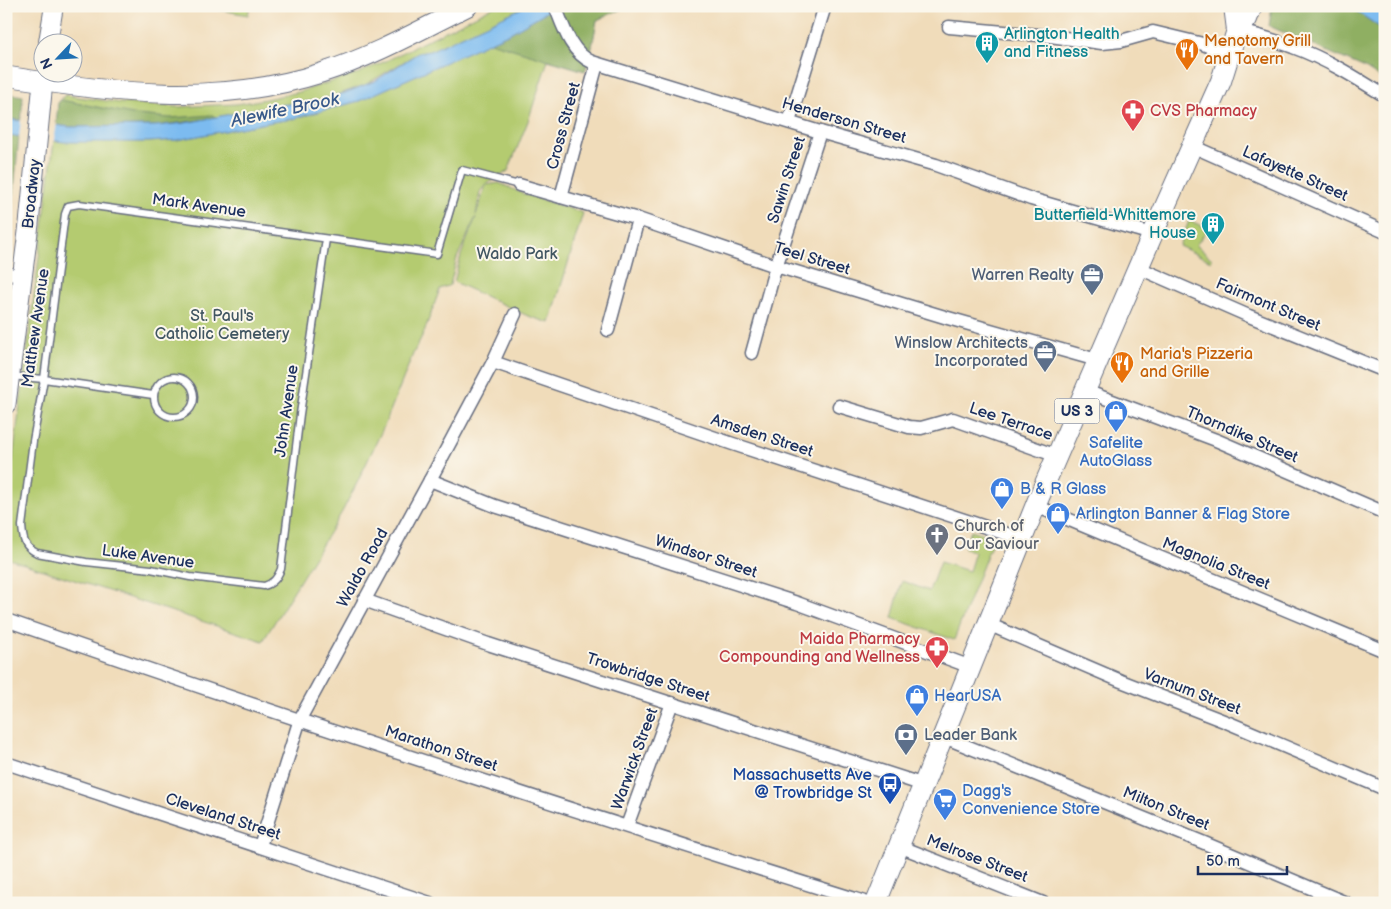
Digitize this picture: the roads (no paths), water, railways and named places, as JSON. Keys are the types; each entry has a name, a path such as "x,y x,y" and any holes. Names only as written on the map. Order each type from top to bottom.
{"highway":[{"name":"US 3","path":"876,903 1022,539 1086,391 1097,360 1221,81 1237,30 1234,6"},
{"name":"US 3","path":"1237,30 1247,19 1252,6"}],"main road":[{"path":"50,32 54,6"},
{"path":"71,82 128,92 171,94 214,93 256,89 298,80 349,64 468,6"},
{"path":"6,76 32,77"},
{"name":"Broadway","path":"6,404 10,376 14,275 37,140 43,82"}],"street":[{"path":"789,122 825,6"},
{"name":"Henderson Street","path":"556,9 578,53 585,59 597,64 936,165 1031,199 1152,234"},
{"path":"948,27 1050,36 1102,43 1121,41 1152,32 1203,44 1230,55"},
{"path":"1237,30 1314,55 1347,72 1385,96"},
{"name":"Cross Street","path":"561,197 597,64"},
{"name":"Sawin Street","path":"752,353 777,266 820,132"},
{"name":"Lafayette Street","path":"1192,146 1385,232"},
{"name":"Teel Street","path":"519,185 638,220 777,266 948,318 1097,360"},
{"path":"608,330 638,220"},
{"name":"Fairmont Street","path":"1139,268 1249,316 1385,371"},
{"name":"Waldo Road","path":"260,846 300,719 493,362 516,314"},
{"name":"Amsden Street","path":"493,362 733,444 1022,539"},
{"name":"Thorndike Street","path":"1086,391 1216,440 1385,513"},
{"name":"Lee Terrace","path":"839,406 909,427 921,428 953,419 1057,456"},
{"name":"Windsor Street","path":"430,480 495,506 797,604 971,667"},
{"name":"Magnolia Street","path":"1036,506 1385,651"},
{"name":"Trowbridge Street","path":"364,600 488,644 924,785"},
{"name":"Marathon Street","path":"6,620 300,719 868,903"},
{"name":"Varnum Street","path":"988,624 1121,681 1230,723 1385,789"},
{"name":"Warwick Street","path":"628,826 672,703"},
{"name":"Milton Street","path":"944,737 1346,903"},
{"name":"Cleveland Street","path":"6,763 430,903"},
{"name":"Melrose Street","path":"899,846 1043,903"}],"lane":[{"name":"Mark Avenue","path":"68,206 79,204 437,254 462,170 519,185"},
{"name":"Matthew Avenue","path":"25,544 22,526 33,441 44,379 65,214 68,206"},
{"name":"John Avenue","path":"271,584 278,578 281,569 300,414 326,239"},
{"path":"10,376 153,394"},
{"path":"175,376 188,383 193,390 194,399 188,412 181,417 172,418 159,412 154,403 153,394 156,385 162,380 175,376"},
{"name":"Luke Avenue","path":"25,544 30,550 37,553 86,562 152,569 190,577 264,586 271,584"}],"water":[{"name":"Alewife Brook","path":"526,6 556,6 510,33 359,101 292,119 177,140 148,142 64,142 19,136 6,137 6,119 70,127 156,126 185,123 273,106 322,100 375,81 418,53 430,51"},
{"path":"1349,6 1372,6 1385,15 1385,31"}],"place":[{"name":"Arlington Health and Fitness","path":"987,64"},
{"name":"Menotomy Grill and Tavern","path":"1187,71"},
{"name":"CVS Pharmacy","path":"1133,132"},
{"name":"Butterfield-Whittemore House","path":"1213,245"},
{"name":"Warren Realty","path":"1092,296"},
{"name":"Winslow Architects Incorporated","path":"1045,373"},
{"name":"Maria's Pizzeria and Grille","path":"1122,384"},
{"name":"Safelite AutoGlass","path":"1116,433"},
{"name":"B & R Glass","path":"1002,510"},
{"name":"Arlington Banner & Flag Store","path":"1058,535"},
{"name":"Church of Our Saviour","path":"937,556"},
{"name":"Maida Pharmacy Compounding and Wellness","path":"937,669"},
{"name":"HearUSA","path":"917,717"},
{"name":"Leader Bank","path":"906,756"},
{"name":"Massachusetts Ave @ Trowbridge St","path":"890,805"},
{"name":"Dagg's Convenience Store","path":"945,821"}],"park label":[{"name":"Waldo Park","path":"517,254"},
{"name":"St. Paul's Catholic Cemetery","path":"222,325"}]}
